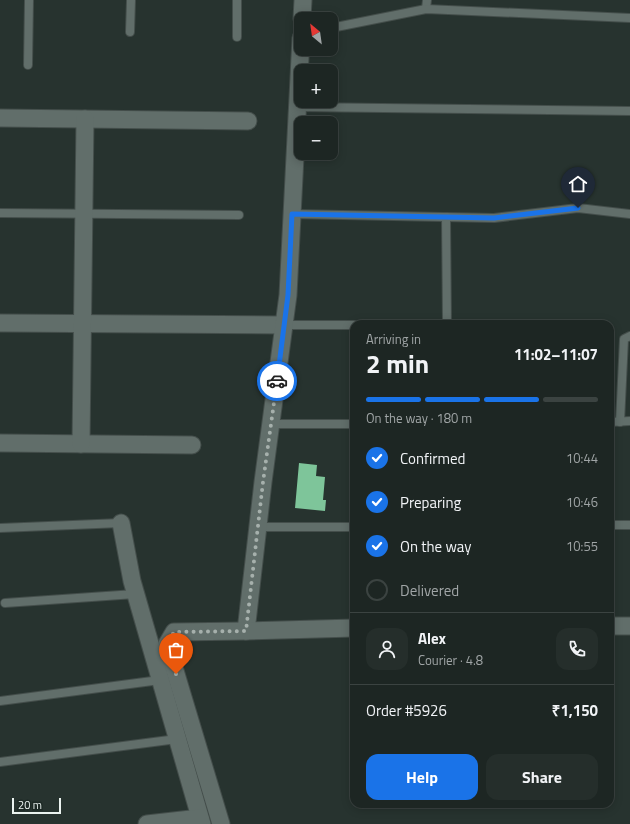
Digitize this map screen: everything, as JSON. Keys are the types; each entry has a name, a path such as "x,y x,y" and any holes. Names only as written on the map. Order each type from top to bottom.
{"street":[{"path":"302,12 303,0"},
{"path":"246,631 288,295 298,108"},
{"path":"0,118 248,121"},
{"path":"81,444 85,119"},
{"path":"0,323 284,325"},
{"path":"0,443 192,445"},
{"path":"121,523 135,594 201,821 147,824"},
{"path":"614,626 630,626"},
{"path":"221,824 167,644 174,632 350,628"}],"lane":[{"path":"28,65 29,0"},
{"path":"130,32 132,0"},
{"path":"236,37 238,0"},
{"path":"338,26 427,4 630,18"},
{"path":"338,107 630,111"},
{"path":"292,214 494,218 578,208 630,214"},
{"path":"0,212 239,215"},
{"path":"446,217 447,320"},
{"path":"284,325 350,325"},
{"path":"620,422 624,339 630,336"},
{"path":"614,422 630,421"},
{"path":"271,424 350,424"},
{"path":"0,528 121,523"},
{"path":"614,525 630,525"},
{"path":"258,527 350,527"},
{"path":"4,604 135,594"},
{"path":"0,701 160,680"},
{"path":"0,762 177,739"}],"building":[{"path":"299,463 317,465 316,476 325,477 323,500 326,500 325,511 295,508"}],"way so far":[{"path":"176,674 167,644 174,632 246,631 263,482 277,381"}],"route":[{"path":"277,381 288,295 292,214 494,218 578,208"}]}
